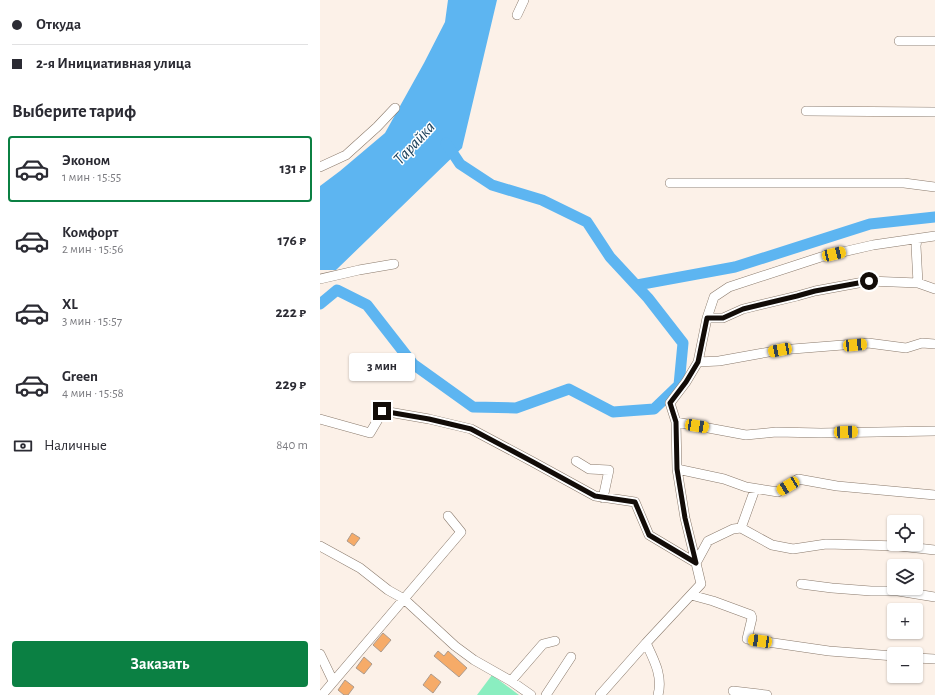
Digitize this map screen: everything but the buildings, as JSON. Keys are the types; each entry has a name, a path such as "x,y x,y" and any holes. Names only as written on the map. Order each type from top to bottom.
{"street":[{"path":"517,15 524,0"},
{"path":"898,42 935,41"},
{"path":"320,167 346,155 377,128 395,108"},
{"path":"806,111 935,112"},
{"path":"670,183 904,183 935,187"},
{"path":"600,695 701,584 685,518 677,469 676,422 670,403 686,382 698,362 707,318 714,298 729,287 821,257 873,245 935,236"},
{"path":"917,239 918,283"},
{"path":"320,280 359,270 394,264"},
{"path":"707,318 723,318 743,309 815,291 869,281 918,283 935,289"},
{"path":"698,362 719,361 780,350 868,344 906,348 922,343 935,344"},
{"path":"320,419 370,433 382,411 429,419 471,429 595,496 635,502 649,535 696,563"},
{"path":"676,422 746,434 776,432 821,433 935,431"},
{"path":"576,461 589,469 609,470 604,498"},
{"path":"677,469 724,479 746,487 778,492 798,480 837,486 935,495"},
{"path":"741,528 755,489"},
{"path":"322,695 461,532 448,516"},
{"path":"696,563 708,541 733,529 741,528 772,545 793,549 826,544 899,546 935,550"},
{"path":"320,546 360,568 388,590 404,599 455,646 474,660 511,681 531,695"},
{"path":"801,584 863,591 898,591 935,597"},
{"path":"691,595 713,601 751,615 752,618 747,639 829,650 887,655"},
{"path":"511,681 543,644 555,641"},
{"path":"646,643 656,663 660,688 658,695"},
{"path":"320,654 333,681"},
{"path":"546,695 571,657"},
{"path":"923,658 935,659"},
{"path":"732,691 767,695"}],"green space":[{"path":"492,675 519,695 477,695"}],"water":[{"name":"Тарайка","path":"448,0 497,0 462,148 336,270 320,270 320,186 385,133 445,22"}],"waterway":[{"path":"320,304 337,290 367,305 413,364 473,407 516,408 569,389 613,412 654,409 679,385 683,343 648,298 610,257 587,222 542,200 492,185 460,164 446,143"},
{"path":"637,285 735,267 870,224 935,217"}],"route":[{"path":"382,411 429,419 471,429 595,496 635,502 649,535 696,563 685,518 677,469 676,422 670,403 686,382 698,362 707,318 723,318 743,309 815,291 869,281"}]}
